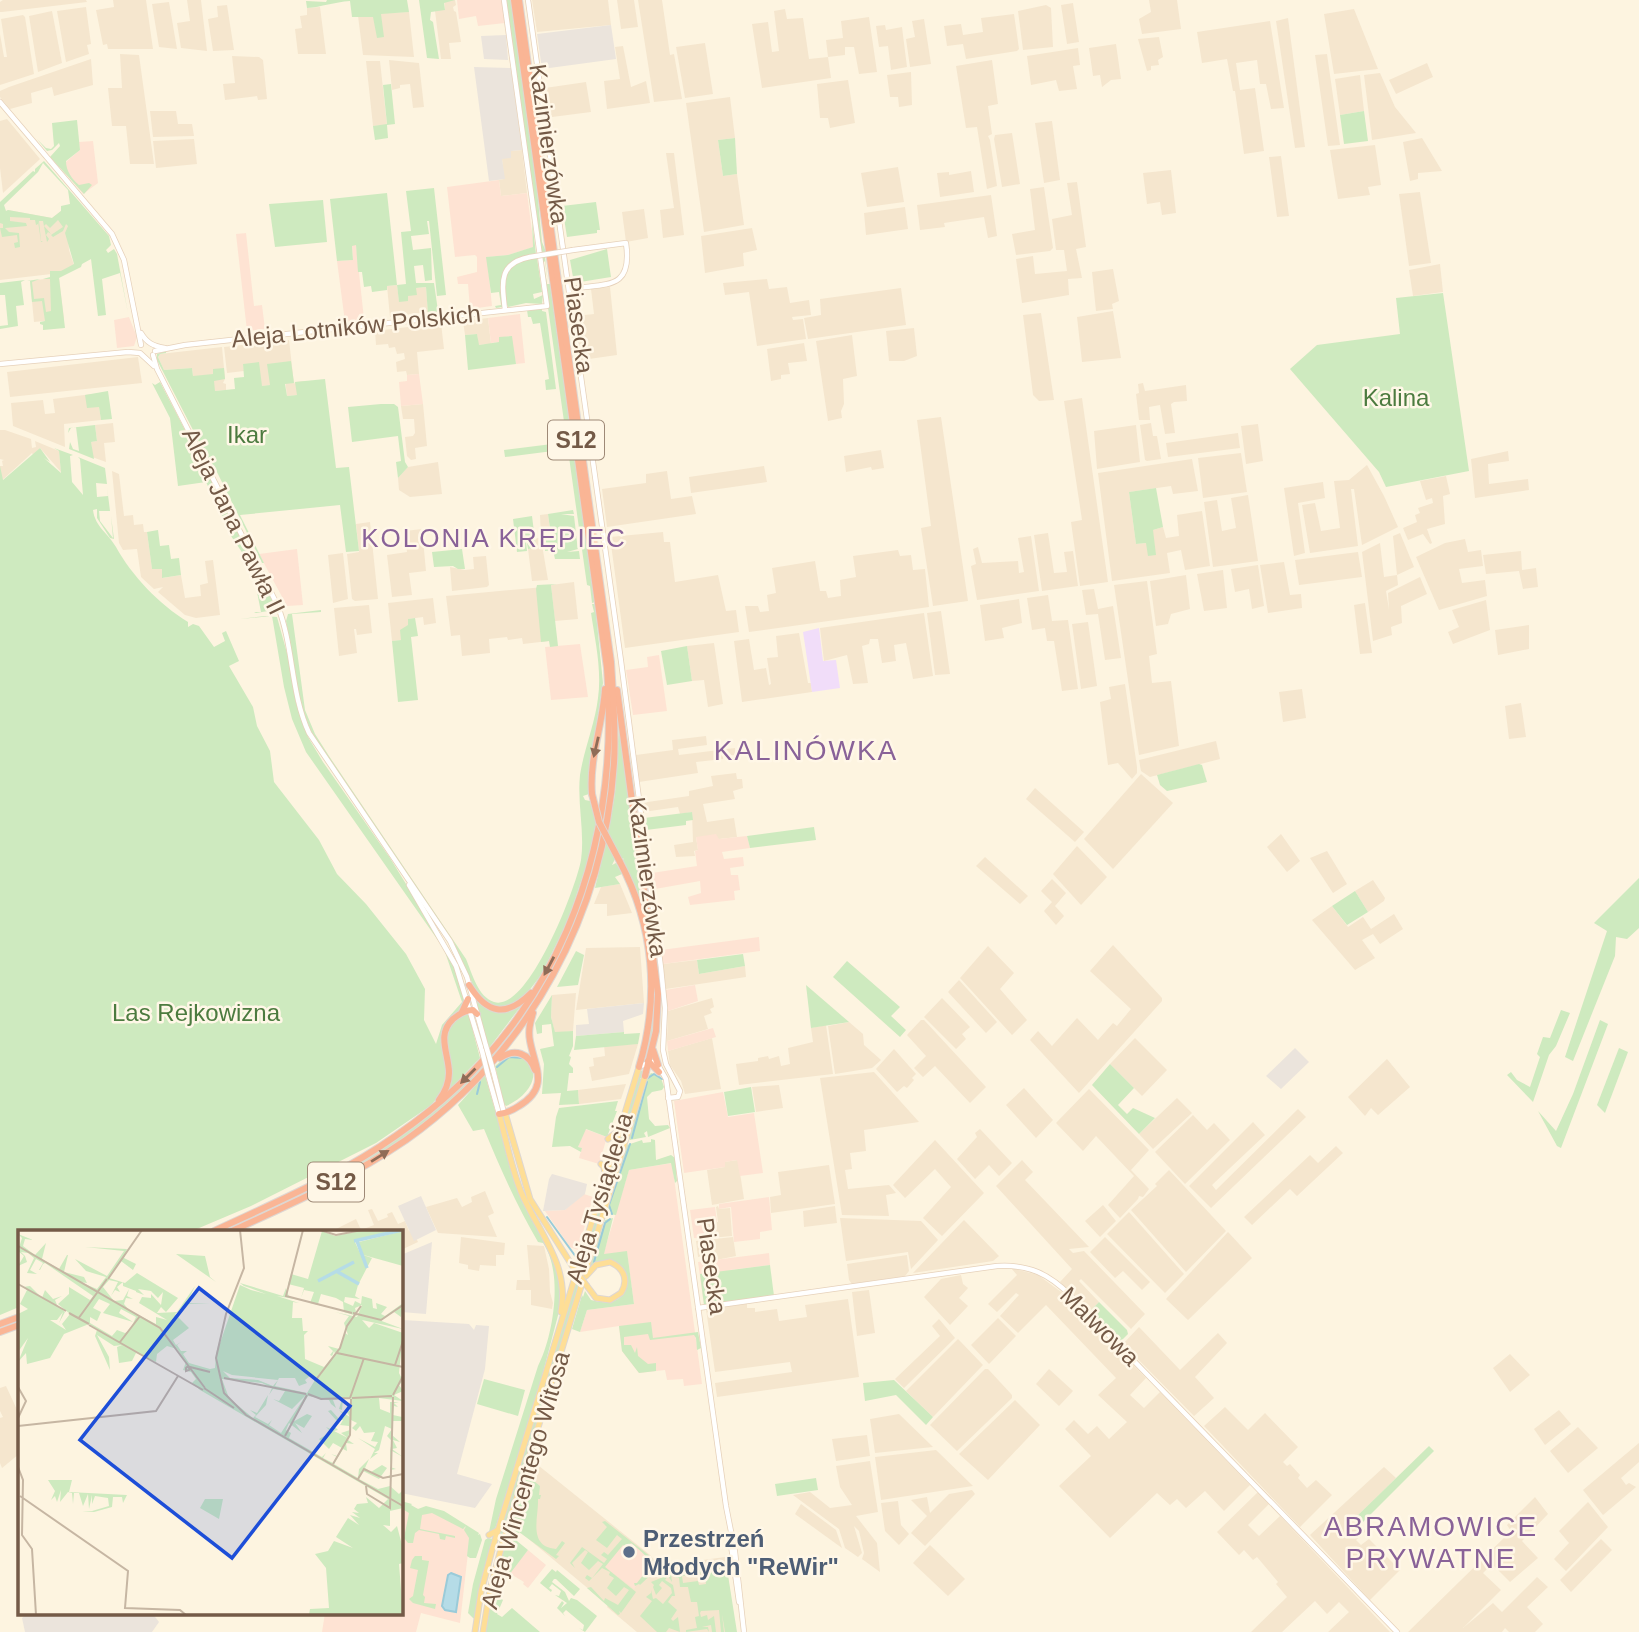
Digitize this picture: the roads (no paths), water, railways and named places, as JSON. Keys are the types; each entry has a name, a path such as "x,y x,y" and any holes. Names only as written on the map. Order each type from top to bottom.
{"highway":[{"name":"Piasecka","path":"517,0 608,655"},
{"path":"608,655 603,715 592,767 592,794 599,822 620,862 640,910 650,967 652,1012 639,1067"},
{"path":"608,655 617,690 657,987 658,1017 645,1076"},
{"name":"S12","path":"216,1230 342,1169 398,1135 434,1107 491,1051 521,1012 539,984 573,916 598,835 606,792 610,745 608,655"},
{"name":"S12","path":"234,1230 344,1178 396,1147 447,1108 491,1068 536,1006 563,959 576,929 595,877 603,842 614,760 614,717 608,655"},
{"path":"469,985 482,1003 492,1009 501,1009 519,1003 539,984"},
{"path":"461,1014 468,999"},
{"path":"502,1112 526,1101 538,1083 538,1070 529,1034 536,1006"},
{"path":"434,1107 448,1080 445,1032 451,1021 461,1014 474,1012"},
{"path":"644,1049 649,1062 658,1069"},
{"path":"653,1049 658,1069"},
{"path":"491,1068 507,1054 517,1052 528,1057 534,1068 535,1079 530,1092 502,1112"},
{"path":"0,1324 18,1317"},
{"path":"0,1332 18,1325"}],"main road":[{"name":"Aleja Tysiąclecia","path":"558,1329 639,1067"},
{"name":"Aleja Tysiąclecia","path":"568,1328 584,1287 645,1076"},
{"path":"502,1112 530,1199 584,1287 596,1298 610,1300 621,1293 625,1278 618,1266 604,1262 591,1269 584,1287"},
{"path":"502,1112 521,1191 559,1269 563,1302 558,1329"},
{"path":"608,1139 614,1136 621,1126"},
{"path":"601,1164 605,1169 603,1185"},
{"name":"Aleja Wincentego Witosa","path":"483,1632 501,1549 568,1328"},
{"name":"Aleja Wincentego Witosa","path":"475,1632 483,1583 558,1329"},
{"path":"489,1535 498,1530"}],"street":[{"name":"Aleja Lotników Polskich","path":"152,353 165,348 547,306 504,0"},
{"name":"Kazimierzówka","path":"528,0 620,654 662,981 665,1011 663,1050 668,1068 679,1087 679,1096 668,1098"},
{"path":"0,102 112,234 124,260 142,347"},
{"path":"505,310 502,284 505,271 516,261 626,243 628,263 622,278 611,283 570,289"},
{"path":"1,366 128,352 142,347"},
{"path":"142,347 152,353"},
{"path":"142,347 152,353"},
{"name":"Aleja Jana Pawła II","path":"152,353 157,369 277,604 288,638 299,708 309,733 445,934 469,985 502,1112"},
{"name":"Aleja Jana Pawła II","path":"395,860 450,952 474,1012"},
{"name":"Aleja Jana Pawła II","path":"484,1049 488,1075 502,1112"},
{"path":"639,1067 649,1062"},
{"path":"645,1076 658,1069"},
{"name":"Piasecka","path":"658,1069 666,1082 736,1560 744,1632"},
{"name":"Malwowa","path":"698,1308 998,1266 1021,1266 1037,1270 1051,1278 1071,1296 1397,1632"}],"water":[{"path":"451,1573 461,1577 456,1612 445,1610 442,1606 448,1575"}],"waterway":[{"path":"497,1067 509,1057 523,1058"},
{"path":"648,1078 654,1074 662,1079"},
{"path":"477,1094 480,1082"},
{"path":"632,1138 647,1082"},
{"path":"612,1214 609,1205 630,1144"},
{"path":"547,1217 576,1257"},
{"path":"594,1262 605,1223 610,1219"}],"place":[{"name":"Przestrzeń Młodych \"ReWir\"","path":"629,1552"}],"district":[{"name":"KOLONIA KRĘPIEC","path":"494,538"},
{"name":"KALINÓWKA","path":"806,750"},
{"name":"ABRAMOWICE PRYWATNE","path":"1431,1542"}],"park label":[{"name":"Kalina","path":"1396,397"},
{"name":"Ikar","path":"247,434"},
{"name":"Las Rejkowizna","path":"196,1012"}]}
